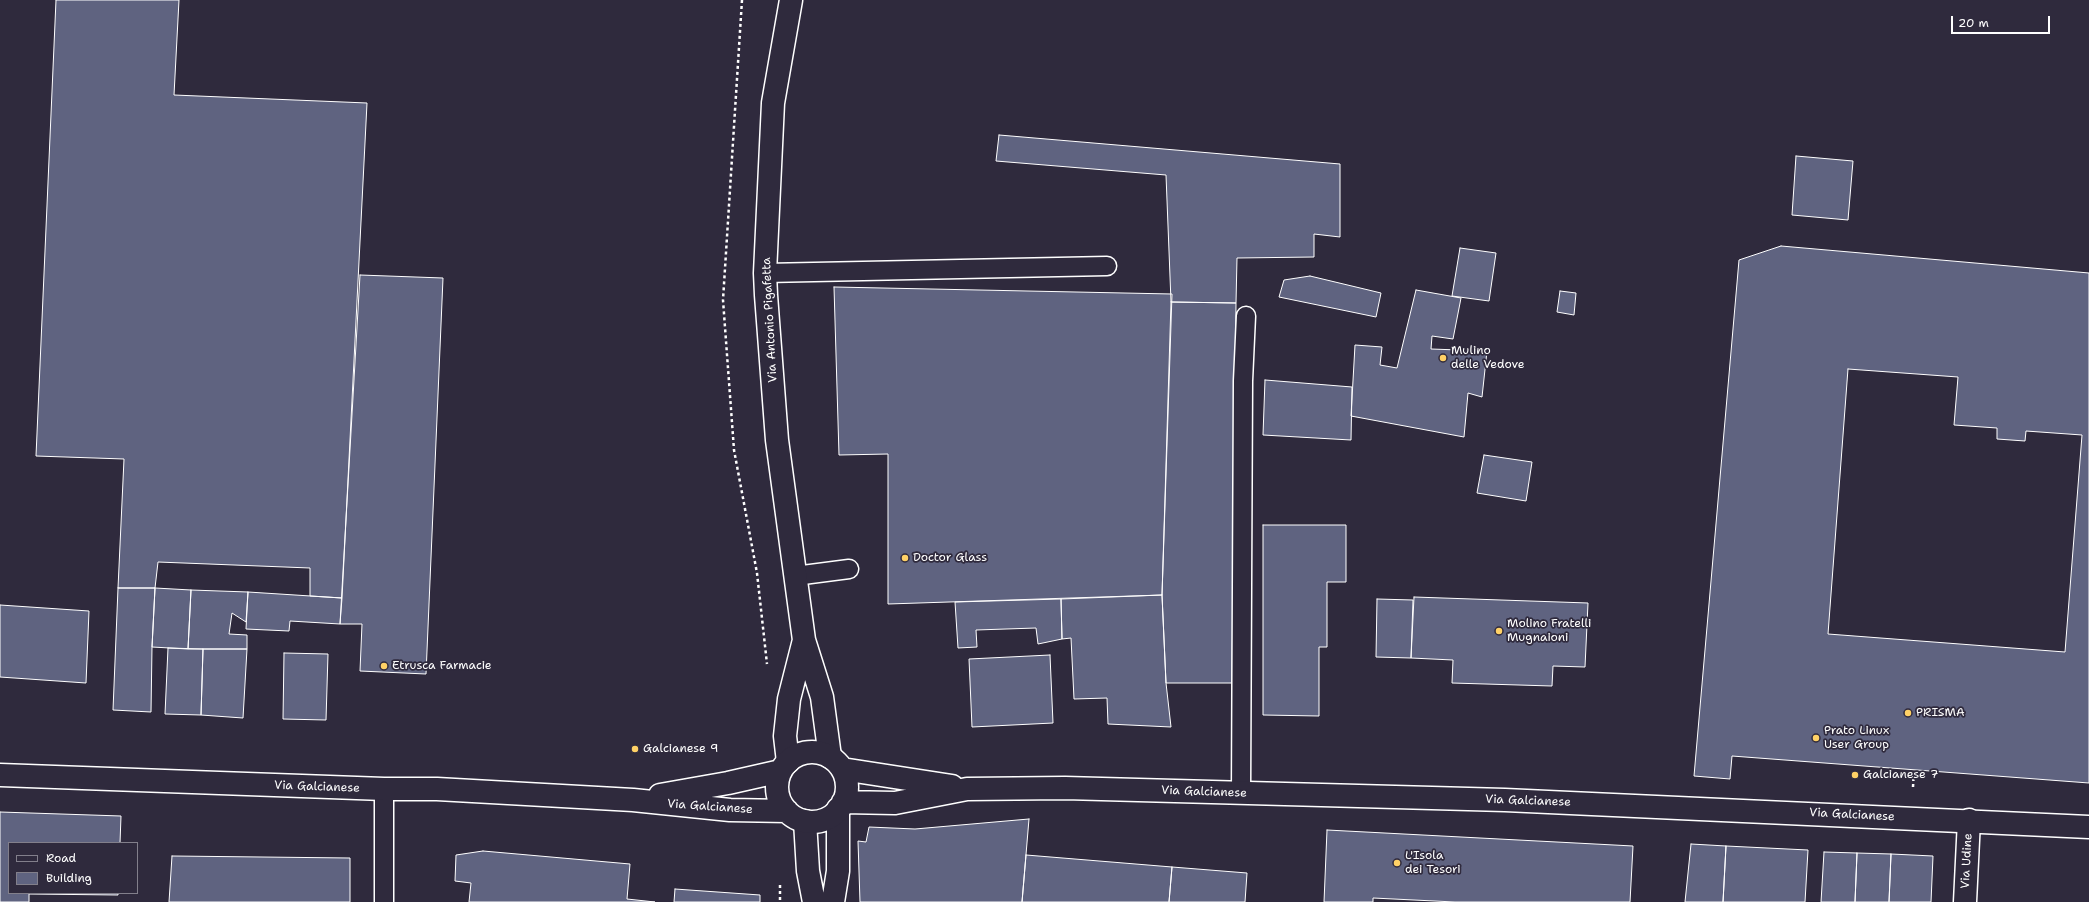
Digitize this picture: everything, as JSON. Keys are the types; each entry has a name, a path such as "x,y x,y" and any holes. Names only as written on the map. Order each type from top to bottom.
{"street":[{"name":"Via Antonio Pigafetta","path":"791,0 773,103 765,273 777,440 804,640 822,697 836,763"},
{"name":"Via Antonio Pigafetta","path":"784,766 785,736 789,699 804,640"},
{"name":"Via Galcianese","path":"633,800 728,783 784,766 797,756 808,753 820,753 836,763 967,789"},
{"path":"833,902 838,871 841,806 846,791 846,780 836,763"},
{"path":"784,766 777,781 777,792 780,802 796,816 814,902"},
{"name":"Via Galcianese","path":"0,775 438,790 633,800 823,820 841,806 895,802 967,789 1065,788 1498,800 1969,820 2089,827"},
{"name":"Via Udine","path":"1965,902 1969,820"}],"lane":[{"path":"765,273 1107,266"},
{"path":"1241,793 1243,381 1246,316"},
{"path":"795,576 849,569"},
{"path":"384,789 384,902"}],"path":[{"path":"742,0 723,300 734,450 757,573 767,665"},
{"path":"1913,787 1914,770"},
{"path":"780,878 780,902"}],"building":[{"path":"56,0 179,0 174,95 367,103 342,598 310,596 310,568 158,562 155,588 118,588 124,459 36,456"},
{"path":"999,135 1340,164 1340,237 1314,234 1314,257 1237,258 1236,303 1171,302 1166,175 996,161"},
{"path":"1796,156 1853,161 1848,220 1792,215"},
{"path":"1781,246 2089,273 2089,783 1732,756 1730,779 1694,776 1739,260","holes":["1848,369 1958,377 1954,425 1997,428 1997,439 2025,441 2026,431 2082,435 2065,652 1828,634"]},
{"path":"1460,248 1496,253 1489,301 1452,296"},
{"path":"360,275 443,278 426,674 360,671 362,624 340,624"},
{"path":"1310,276 1381,293 1376,317 1279,297 1284,280"},
{"path":"834,287 1172,294 1162,595 888,604 888,454 839,455"},
{"name":"Mulino delle Vedove","path":"1416,290 1461,298 1453,339 1432,336 1431,349 1487,351 1482,397 1468,393 1464,437 1351,416 1355,345 1382,347 1380,365 1397,368"},
{"path":"1560,291 1576,293 1574,315 1557,312"},
{"path":"1171,302 1236,303 1232,683 1166,683 1162,595"},
{"path":"1265,380 1352,387 1351,440 1263,435"},
{"path":"1484,455 1532,462 1526,501 1477,493"},
{"path":"1263,525 1346,525 1346,582 1327,582 1327,647 1319,647 1319,716 1263,715"},
{"path":"118,588 155,588 151,712 113,710"},
{"path":"155,588 191,590 188,649 152,647"},
{"path":"191,590 248,592 246,622 232,613 229,634 247,635 247,649 188,649"},
{"path":"248,592 342,598 340,624 290,621 289,631 246,629"},
{"path":"1162,595 1166,683 1171,727 1108,724 1107,698 1074,699 1071,638 1062,639 1061,599"},
{"name":"Molino Fratelli Mugnaioni","path":"1414,597 1588,603 1585,667 1553,666 1552,686 1452,683 1453,660 1411,658"},
{"path":"1061,599 1062,639 1038,644 1036,628 976,630 977,647 958,648 955,602"},
{"path":"1377,599 1413,600 1411,658 1376,657"},
{"path":"0,605 89,611 86,683 0,677"},
{"path":"168,648 203,649 201,715 165,714"},
{"path":"203,649 247,649 243,718 201,715"},
{"path":"284,653 328,654 326,720 283,719"},
{"path":"1050,655 1053,723 972,727 969,659"},
{"path":"0,812 121,816 120,842 8,842 8,894 29,894 29,902 0,902"},
{"path":"1029,819 1022,902 860,902 858,841 866,842 869,827 915,829"},
{"path":"1327,830 1633,846 1630,902 1455,902 1373,898 1373,902 1324,902"},
{"path":"1691,844 1726,846 1723,902 1685,902"},
{"path":"1726,846 1808,850 1805,902 1723,902"},
{"path":"483,851 630,864 627,899 655,902 469,902 471,883 455,881 456,855"},
{"path":"1824,852 1857,853 1855,902 1821,902"},
{"path":"1857,853 1891,854 1889,902 1855,902"},
{"path":"1891,854 1933,856 1931,902 1889,902"},
{"path":"1026,855 1172,867 1169,902 1022,902"},
{"path":"172,856 350,858 350,902 169,902"},
{"path":"1172,867 1247,873 1245,902 1169,902"},
{"path":"675,889 760,895 760,902 674,902"},
{"path":"29,894 118,894 118,895"}],"place":[{"name":"Mulino delle Vedove","path":"1443,358"},
{"name":"Doctor Glass","path":"905,558"},
{"name":"Molino Fratelli Mugnaioni","path":"1499,631"},
{"name":"Etrusca Farmacie","path":"384,666"},
{"name":"PRISMA","path":"1908,713"},
{"name":"Prato Linux User Group","path":"1816,738"},
{"name":"Galcianese 9","path":"635,749"},
{"name":"Galcianese 7","path":"1855,775"},
{"name":"L'Isola dei Tesori","path":"1397,863"}]}
